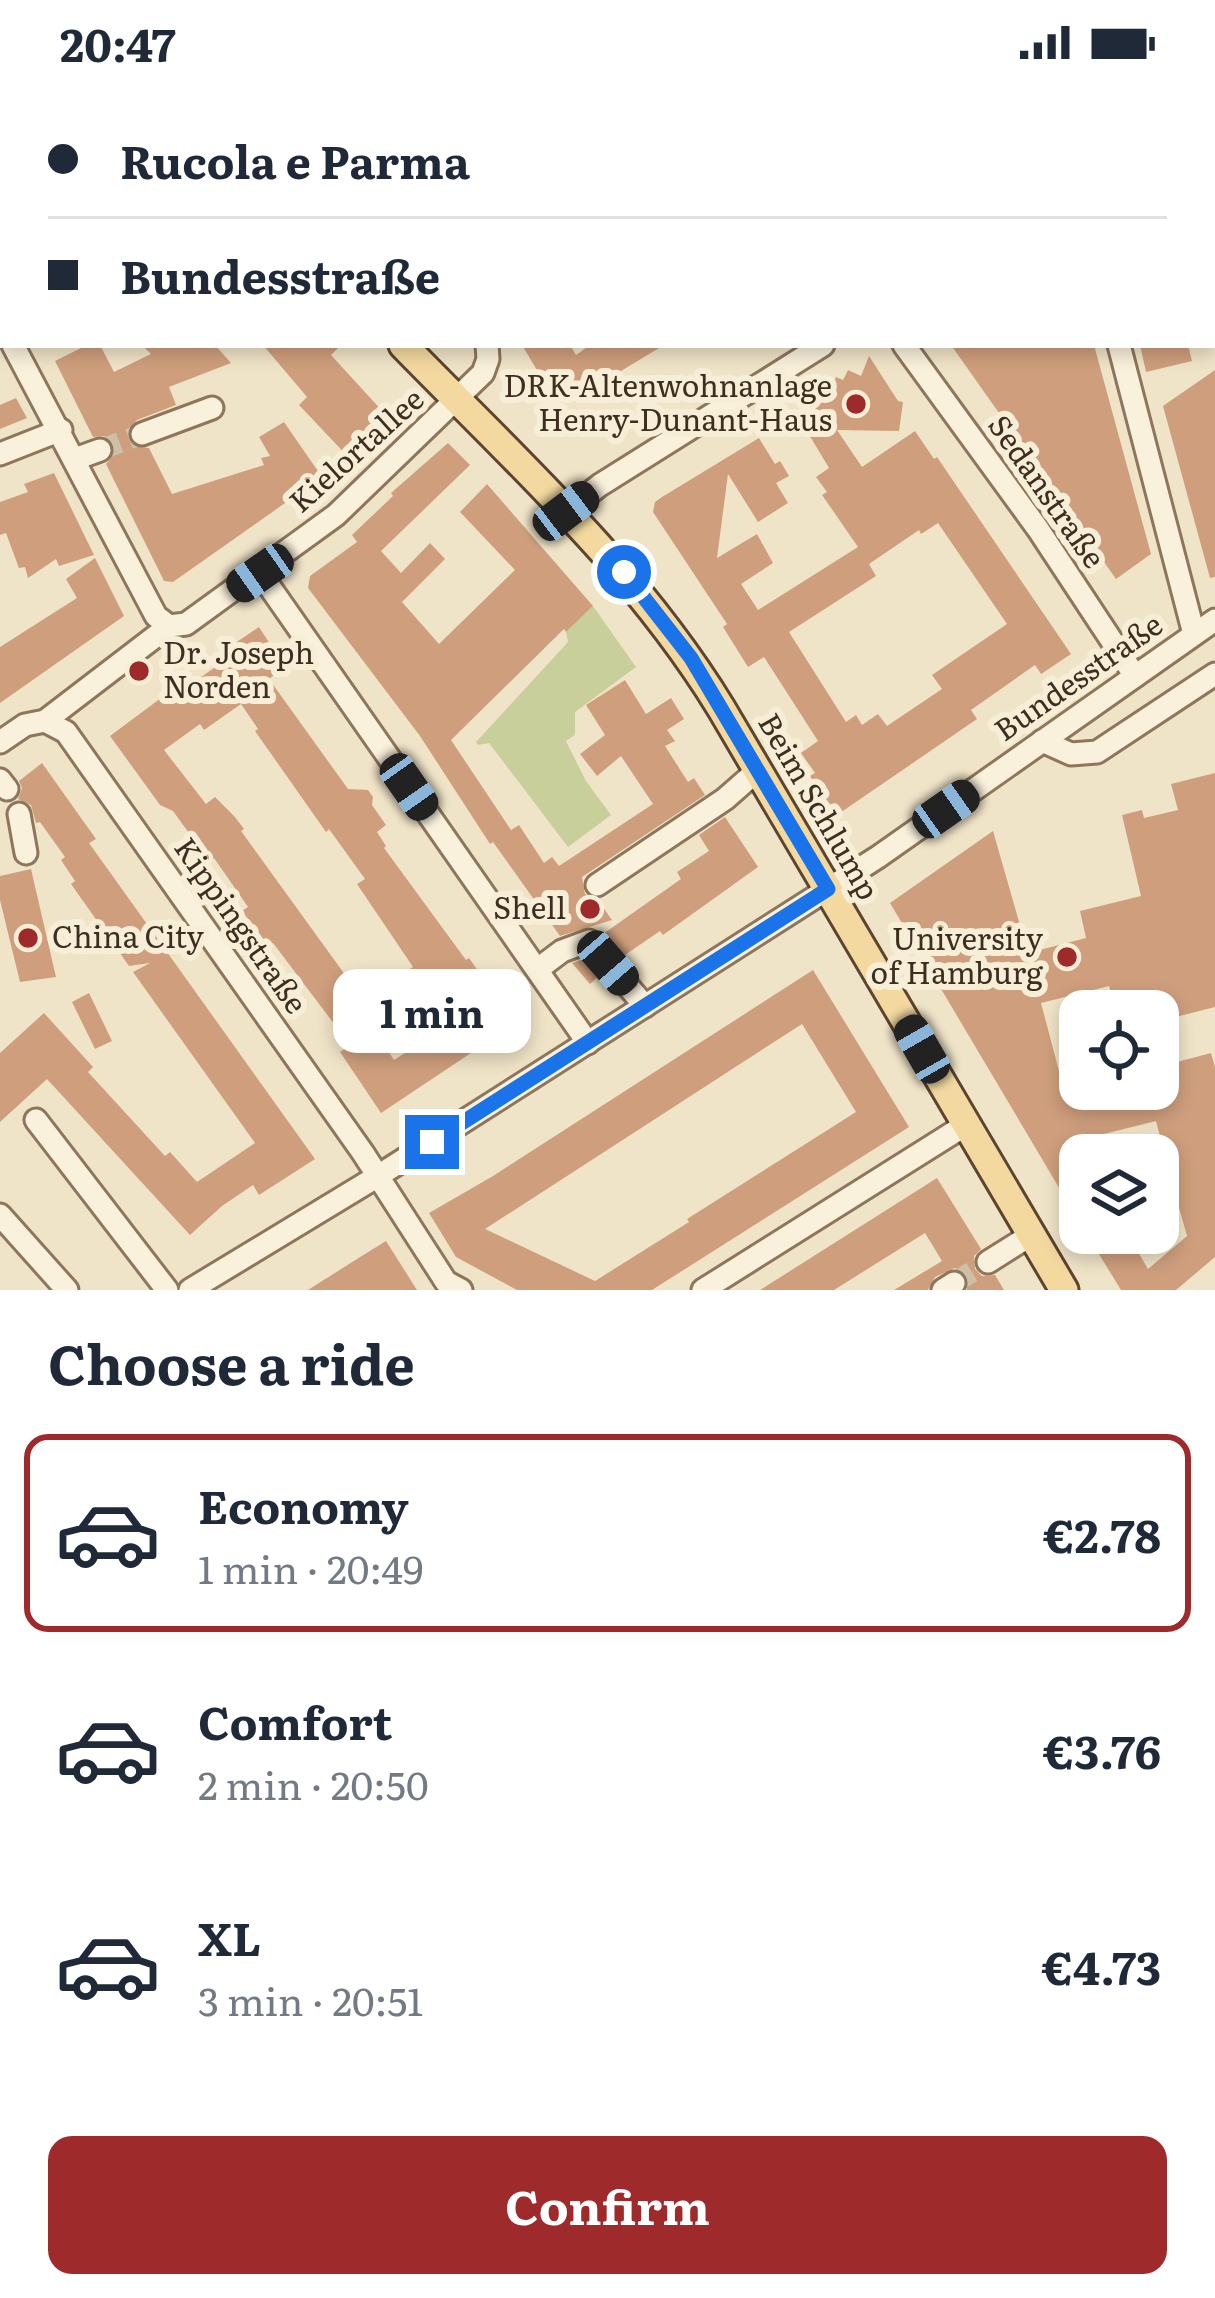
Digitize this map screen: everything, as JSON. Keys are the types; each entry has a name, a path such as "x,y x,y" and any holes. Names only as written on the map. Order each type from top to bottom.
{"main road":[{"name":"Beim Schlump","path":"406,348 566,511 671,630 1064,1290"}],"street":[{"path":"15,348 154,612 169,626"},
{"path":"457,400 483,373 487,348"},
{"path":"566,511 819,348"},
{"name":"Sedanstraße","path":"906,348 1038,529 1135,676"},
{"path":"1119,348 1194,634"},
{"name":"Kielortallee","path":"0,742 25,725 45,721 169,626 186,624 260,573 336,515 457,400"},
{"path":"142,434 212,408"},
{"path":"0,454 61,430"},
{"path":"75,459 100,450"},
{"path":"260,573 588,1043"},
{"name":"Bundesstraße","path":"190,1290 828,889 1215,620"},
{"path":"1042,742 1071,754 1097,752 1215,674"},
{"name":"Kippingstraße","path":"45,721 66,732 378,1176 446,1282 461,1290"},
{"path":"598,885 725,799 758,770"},
{"path":"19,814 26,854"},
{"path":"538,969 562,951 589,940 645,1006"},
{"path":"36,1120 167,1290"},
{"path":"704,1290 967,1124"},
{"path":"0,1215 67,1290"},
{"path":"988,1262 1031,1234"}],"green space":[{"path":"593,606 636,667 575,712 575,735 566,741 586,781 611,815 568,847 489,743 476,742 568,642 566,632"}],"building":[{"path":"81,348 102,348 114,372 151,354 145,348 218,348 231,363 169,387 176,405 137,420 128,430 133,446 149,448 172,494 264,465 261,458 270,456 259,437 284,422 322,477 173,582 164,581 106,464 114,454 114,444 104,436 93,437 55,361"},
{"path":"266,348 338,348 331,355 386,415 379,421 388,430 353,462 299,405 307,397"},
{"path":"524,348 572,348 576,355 586,348 659,348 583,394 556,390 542,370 538,372"},
{"path":"953,348 1095,348 1151,554 1116,579"},
{"path":"1141,348 1189,348 1192,361 1146,372"},
{"path":"869,356 903,402 899,431 837,430 862,467 915,431 1071,654 1041,674 1035,665 971,710 977,719 837,815 810,776 815,773 801,753 818,741 764,657 748,667 723,627 727,624 653,512 662,497 759,438 789,476 776,483 788,503 758,522 728,474 717,558 757,534 773,563 741,584 758,610 858,547 822,495 827,492 816,477 829,468 796,413 808,405 815,391 828,396 836,377 843,380 848,370 861,376","holes":["938,523 1007,624 932,675 942,689 887,726 878,714 862,725 856,715 846,722 789,632 876,576 869,564 919,530 921,534"]},
{"path":"1215,370 1215,577 1210,578 1163,406"},
{"path":"16,398 27,418 0,429 0,405"},
{"path":"448,443 470,465 381,551 401,573 430,543 445,559 402,602 439,644 515,570 460,512 487,484 593,606 451,740 511,830 519,825 544,863 552,857 559,866 653,804 621,756 597,776 580,754 605,735 586,705 625,680 646,714 671,698 684,719 667,730 675,741 665,746 688,782 694,778 705,795 582,877 585,894 598,900 612,920 560,936 490,844 420,736 308,588 310,576 357,542 352,535"},
{"path":"54,473 94,555 59,566 56,559 28,578 25,567 19,568 6,533 0,535 0,502 28,492 24,484"},
{"path":"95,558 124,616 0,703 0,647 77,598 66,579"},
{"path":"259,627 285,667 269,679 348,789 368,790 386,825 377,832 384,848 466,960 481,975 487,970 497,986 493,989 516,1023 381,1113 340,1052 350,1045 273,943 268,946 242,911 248,907 214,858 210,862 173,811 160,805 110,736 161,698 176,695 218,665 213,658","holes":["241,704 255,731 326,832 329,829 365,879 357,884 413,967 393,981 431,1036 394,1060 373,1028 380,1023 241,831 244,829 215,797 206,804 164,750 200,724 204,730"]},
{"path":"42,763 96,839 89,843 315,1159 259,1195 253,1185 190,1235 47,1079 0,1122 0,1053 44,1013 93,1067 88,1072 165,1156 170,1152 197,1182 255,1143 133,972 150,963 129,966 71,884 75,881 61,860 65,857 40,822 36,823 31,805 18,799 19,781"},
{"path":"1215,773 1215,1007 1179,1016 1179,990 1110,990 1109,986 1059,990 1059,998 1041,1003 1059,1071 1059,1110 1179,1110 1179,1061 1211,1053 1215,1067 1215,1257 1176,1290 1121,1290 1099,1254 1139,1254 1148,1269 1166,1254 1179,1254 1179,1243 1187,1236 1179,1208 1179,1134 1159,1134 1156,1121 1104,1134 1059,1134 1059,1188 890,903 993,831 1028,953 1086,938 1080,911 1141,896 1122,815 1142,810 1144,818 1178,810 1171,784"},
{"path":"725,817 758,867 663,935 660,931 622,957 603,934 681,879 677,872 709,851 699,835"},
{"name":"China City","path":"31,869 56,977 20,982 0,900 0,876"},
{"path":"584,959 599,976 590,984 572,963"},
{"path":"813,970 909,1127 652,1290 517,1290 456,1257 429,1213","holes":["802,1024 856,1112 595,1281 485,1229"]},
{"path":"89,993 112,1041 95,1049 72,1002"},
{"path":"937,1178 981,1249 974,1256 975,1269 982,1276 995,1275 1004,1290 967,1290 967,1276 955,1268 935,1277 928,1290 894,1290 942,1261 925,1233 834,1290 760,1290"},
{"path":"386,1241 417,1290 308,1290 349,1264"}],"tunnel":[{"path":"100,450 142,434"},
{"path":"954,1283 988,1262"}],"place":[{"name":"DRK-Altenwohnanlage Henry-Dunant-Haus","path":"856,404"},
{"name":"Dr. Joseph Norden","path":"139,671"},
{"name":"Shell","path":"590,909"},
{"name":"China City","path":"28,938"},
{"name":"University of Hamburg","path":"1067,957"}],"route":[{"path":"432,1142 828,889 691,658 624,572"}]}
